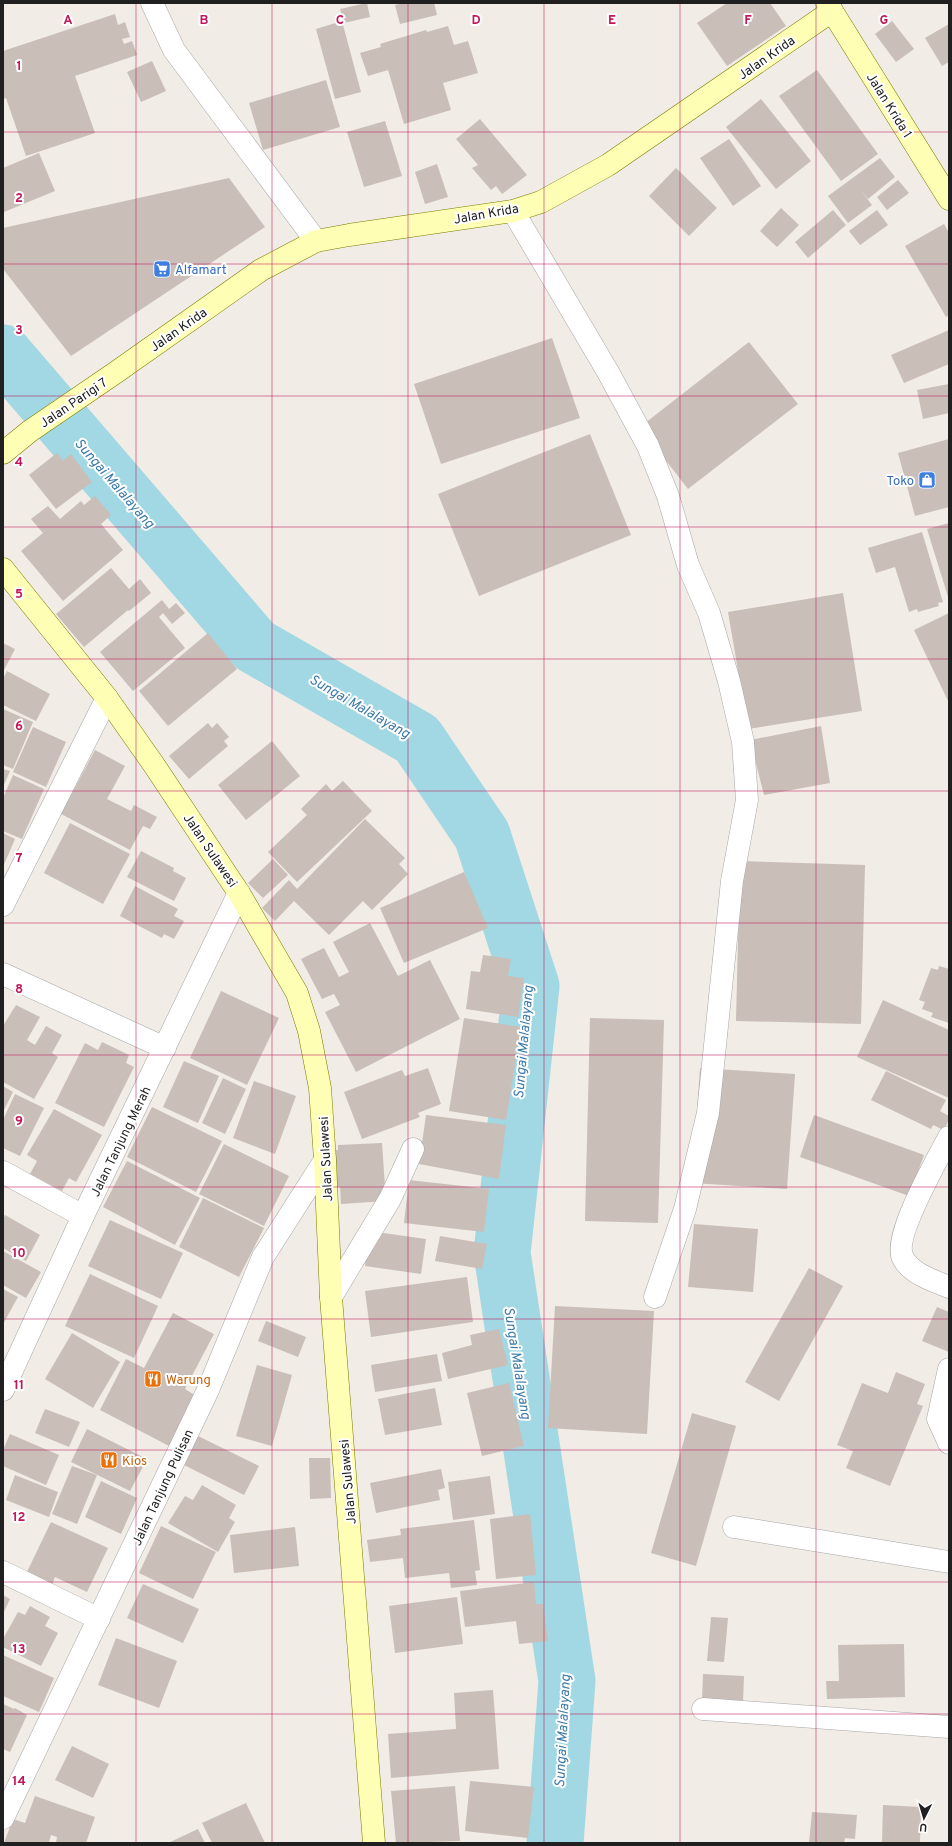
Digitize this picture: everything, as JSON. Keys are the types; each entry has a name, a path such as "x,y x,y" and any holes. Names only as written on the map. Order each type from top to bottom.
{"street":[{"path":"152,3 174,50 316,241"},
{"name":"Jalan Krida","path":"115,373 261,270 316,241 513,211 541,202 608,165 830,7"},
{"name":"Jalan Krida 1","path":"830,7 949,199"},
{"path":"513,211 608,372 648,446 668,496 688,565 709,613 729,681 743,742 747,800 732,881 708,1113 685,1208 655,1297"},
{"name":"Jalan Parigi 7","path":"3,453 30,431 115,373"},
{"name":"Jalan Sulawesi","path":"3,569 107,698 159,772 239,893 297,993 309,1031 320,1088 326,1160 331,1297 374,1843"},
{"path":"3,905 107,698"},
{"name":"Jalan Tanjung Merah","path":"5,1382 83,1216 239,893"},
{"path":"3,974 165,1048"},
{"path":"949,1137 913,1208 902,1242 902,1258 910,1268 949,1287"},
{"path":"331,1297 390,1199 412,1149"},
{"name":"Jalan Tanjung Pulisan","path":"3,1818 208,1390 263,1257 326,1160"},
{"path":"3,1172 83,1216"},
{"path":"949,1369 938,1419 949,1443"},
{"path":"734,1527 949,1562"},
{"path":"3,1572 99,1619"},
{"path":"703,1709 949,1727"}],"building":[{"path":"367,3 370,17 344,23 340,9"},
{"path":"404,3 434,3 437,15 400,24 395,5"},
{"path":"727,3 770,3 786,26 727,66 697,23"},
{"path":"115,14 118,25 125,22 130,37 122,39 124,44 132,41 137,55 75,76 95,133 26,156 6,98 3,99 3,51"},
{"path":"342,21 361,92 335,99 316,29"},
{"path":"892,21 914,49 896,62 875,34"},
{"path":"949,24 949,62 942,66 925,38"},
{"path":"448,26 454,45 468,41 478,73 443,83 451,110 404,124 388,70 368,76 360,53 381,47 380,44 426,30 427,32"},
{"path":"152,61 166,91 141,102 127,72"},
{"path":"817,70 878,154 841,181 779,96"},
{"path":"326,80 340,127 263,150 249,103"},
{"path":"761,99 811,161 776,189 726,127"},
{"path":"480,119 527,175 502,194 496,186 491,190 472,168 478,165 456,139"},
{"path":"385,121 402,176 364,187 347,132"},
{"path":"729,139 761,186 733,206 700,158"},
{"path":"39,153 55,191 4,212 3,168"},
{"path":"880,158 895,177 868,199 859,188 872,205 848,223 828,196"},
{"path":"437,164 448,197 425,204 415,172"},
{"path":"676,168 717,208 689,236 649,196"},
{"path":"229,178 265,227 71,356 3,269 3,228"},
{"path":"898,180 909,193 887,210 877,197"},
{"path":"781,208 799,225 777,247 760,231"},
{"path":"833,210 846,225 808,258 795,242"},
{"path":"877,210 888,225 860,245 849,231"},
{"path":"944,224 949,233 949,315 946,317 905,246"},
{"path":"949,330 949,364 904,383 891,355"},
{"path":"552,338 580,418 441,464 414,384"},
{"path":"749,342 798,404 688,489 640,427"},
{"path":"949,384 949,413 923,419 917,390"},
{"path":"590,434 631,535 479,596 438,494"},
{"name":"Toko","path":"949,439 949,507 915,516 898,453"},
{"path":"57,453 63,461 71,454 92,482 56,509 29,475"},
{"path":"95,496 111,515 101,524 123,550 63,601 21,551 43,533 31,519 48,506 60,519 81,501 84,505"},
{"path":"949,523 949,600 927,529"},
{"path":"922,532 943,602 938,603 939,606 918,612 917,609 909,612 895,567 876,573 868,548"},
{"path":"111,568 129,589 140,579 151,593 84,647 56,614"},
{"path":"843,593 862,711 748,729 728,612"},
{"path":"162,600 169,609 176,603 185,613 172,624 163,613 159,617 185,648 133,691 100,652"},
{"path":"949,613 949,703 914,630"},
{"path":"208,633 237,669 168,726 139,691"},
{"path":"3,643 15,649 3,672"},
{"path":"7,671 50,694 36,721 3,705 3,679"},
{"path":"3,709 33,722 13,769 3,765"},
{"path":"208,723 212,728 217,723 229,737 224,741 228,746 189,779 169,756"},
{"path":"821,726 830,783 764,795 750,740"},
{"path":"33,727 66,742 46,787 13,772"},
{"path":"272,741 300,776 246,820 218,785"},
{"path":"95,750 125,766 107,799 131,811 134,805 157,817 150,829 143,826 130,850 61,814"},
{"path":"3,769 10,771 3,787"},
{"path":"13,775 44,789 22,839 3,831 3,798"},
{"path":"343,781 372,811 297,882 268,852 307,815 301,809 326,784 332,791"},
{"path":"365,819 405,858 399,864 408,874 372,910 363,901 329,935 294,901 275,921 262,908 289,880 297,889"},
{"path":"70,823 130,854 103,904 44,873"},
{"path":"3,833 15,839 3,867"},
{"path":"141,851 174,868 173,871 186,878 174,901 127,877"},
{"path":"273,859 288,875 263,898 248,883"},
{"path":"740,861 865,865 861,1024 736,1021"},
{"path":"464,872 488,928 404,963 380,908"},
{"path":"135,886 178,909 174,916 184,921 174,939 164,934 162,938 120,916"},
{"path":"370,923 398,976 430,960 460,1019 356,1072 325,1012 340,1005 334,994 322,999 301,959 324,948 339,977 349,972 333,942"},
{"path":"483,955 511,959 508,976 524,978 518,1017 466,1009 471,971 480,972"},
{"path":"939,966 949,969 949,1023 931,1017 933,1013 922,1009 925,1002 919,1000 931,968 938,970"},
{"path":"221,991 279,1018 247,1085 190,1058"},
{"path":"883,1000 949,1030 949,1098 857,1057"},
{"path":"16,1005 40,1017 27,1040 35,1045 46,1026 62,1035 52,1053 58,1057 34,1099 3,1082 3,1026"},
{"path":"464,1018 521,1027 506,1120 449,1111"},
{"path":"590,1018 664,1020 658,1223 585,1221"},
{"path":"102,1042 129,1055 126,1063 134,1067 104,1127 55,1103 85,1043 98,1050"},
{"path":"184,1061 219,1076 198,1123 163,1107"},
{"path":"428,1068 441,1104 418,1113 420,1117 362,1139 344,1092 402,1070 405,1076"},
{"path":"700,1068 795,1074 787,1189 692,1183"},
{"path":"886,1071 946,1100 940,1111 949,1116 944,1130 933,1125 931,1129 871,1100"},
{"path":"223,1078 246,1089 225,1134 202,1123"},
{"path":"254,1081 296,1096 275,1154 233,1138"},
{"path":"3,1086 13,1092 3,1112"},
{"path":"15,1094 44,1108 20,1156 3,1148 3,1120"},
{"path":"152,1107 222,1141 196,1192 127,1157"},
{"path":"54,1109 102,1135 76,1182 69,1178 62,1191 30,1174 37,1161 27,1155"},
{"path":"426,1115 506,1125 499,1179 419,1164"},
{"path":"814,1115 924,1155 909,1196 800,1157"},
{"path":"382,1143 386,1201 341,1204 340,1187 328,1188 326,1150 338,1150 338,1145"},
{"path":"224,1144 289,1176 264,1226 199,1194"},
{"path":"127,1161 200,1198 175,1245 103,1207"},
{"path":"409,1180 489,1189 484,1232 404,1223"},
{"path":"203,1198 264,1228 239,1277 179,1247"},
{"path":"5,1215 40,1235 26,1261 3,1248 3,1219"},
{"path":"110,1220 183,1253 161,1299 88,1266"},
{"path":"694,1224 758,1229 753,1292 688,1287"},
{"path":"369,1231 426,1239 421,1274 365,1266"},
{"path":"440,1236 487,1244 482,1269 435,1261"},
{"path":"3,1251 41,1272 26,1298 3,1285"},
{"path":"809,1268 843,1286 779,1401 745,1382"},
{"path":"90,1274 158,1306 134,1358 65,1326"},
{"path":"467,1277 473,1322 371,1337 365,1291"},
{"path":"3,1289 18,1297 3,1324"},
{"path":"555,1306 654,1311 647,1434 548,1428"},
{"path":"937,1307 949,1312 949,1352 922,1341"},
{"name":"Warung","path":"173,1313 214,1334 185,1389 196,1396 171,1447 100,1410 126,1359 144,1368"},
{"path":"266,1321 306,1337 298,1357 258,1341"},
{"path":"499,1329 508,1365 448,1379 442,1353 472,1345 470,1335"},
{"path":"72,1333 120,1362 93,1408 45,1379"},
{"path":"437,1354 442,1381 375,1392 371,1365"},
{"path":"257,1365 292,1375 272,1446 236,1436"},
{"path":"896,1372 925,1384 917,1404 923,1406 890,1486 846,1468 853,1451 837,1445 862,1383 888,1393"},
{"path":"509,1383 524,1446 482,1456 467,1393"},
{"path":"435,1388 442,1425 385,1435 378,1399"},
{"path":"45,1409 80,1422 69,1447 35,1433"},
{"path":"692,1413 736,1426 696,1566 651,1553"},
{"name":"Kios","path":"87,1429 147,1459 130,1491 71,1462"},
{"path":"10,1434 59,1455 46,1485 3,1466 3,1450"},
{"path":"198,1436 259,1466 244,1495 184,1465"},
{"path":"309,1458 330,1458 331,1498 310,1499"},
{"path":"72,1466 97,1475 77,1524 52,1514"},
{"path":"441,1469 445,1488 438,1490 440,1500 376,1513 370,1483"},
{"path":"15,1475 58,1492 49,1517 6,1500"},
{"path":"490,1476 495,1514 453,1520 448,1482"},
{"path":"101,1481 137,1498 121,1534 85,1517"},
{"path":"202,1485 236,1505 229,1518 235,1522 218,1552 168,1523 185,1496 193,1500"},
{"path":"530,1514 536,1575 496,1579 490,1519"},
{"path":"474,1520 480,1570 475,1571 477,1585 451,1588 449,1573 405,1578 403,1558 370,1562 367,1540 401,1535 400,1529"},
{"path":"51,1522 108,1548 87,1592 55,1577 50,1590 24,1578"},
{"path":"161,1526 216,1552 193,1599 139,1573"},
{"path":"295,1527 299,1566 234,1573 230,1535"},
{"path":"534,1582 536,1604 543,1604 548,1641 519,1644 516,1621 465,1627 460,1591"},
{"path":"143,1584 199,1609 183,1643 127,1618"},
{"path":"3,1595 10,1599 3,1614"},
{"path":"457,1597 463,1644 395,1653 389,1606"},
{"path":"30,1606 50,1617 45,1626 58,1633 41,1666 3,1647 3,1639 18,1612 25,1615"},
{"path":"711,1617 728,1618 724,1662 707,1661"},
{"path":"116,1638 177,1661 159,1708 98,1685"},
{"path":"904,1644 905,1697 827,1699 826,1681 839,1681 838,1645"},
{"path":"3,1655 54,1678 39,1712 3,1696"},
{"path":"703,1674 744,1676 743,1702 702,1700"},
{"path":"493,1690 499,1769 391,1778 388,1734 456,1729 454,1693"},
{"path":"3,1704 14,1709 15,1708 27,1715 10,1752 3,1749"},
{"path":"72,1746 109,1764 93,1798 55,1780"},
{"path":"470,1781 534,1787 528,1838 465,1831"},
{"path":"455,1786 460,1841 396,1843 391,1791"},
{"path":"35,1796 95,1817 86,1843 56,1843 57,1837 51,1835 49,1843 4,1843 13,1819 25,1823"},
{"path":"246,1803 265,1843 212,1843 202,1823"},
{"path":"883,1805 921,1807 920,1843 882,1843"},
{"path":"812,1812 857,1815 855,1839 845,1838 844,1843 809,1843"},
{"path":"198,1829 205,1843 168,1843"}],"waterway":[{"name":"Sungai Malalayang","path":"3,353 255,646 417,739 482,835 531,986 502,1253 567,1681 555,1843"}],"place":[{"name":"Alfamart","path":"162,269"},
{"name":"Toko","path":"927,480"},
{"name":"Warung","path":"153,1379"},
{"name":"Kios","path":"109,1460"}]}
